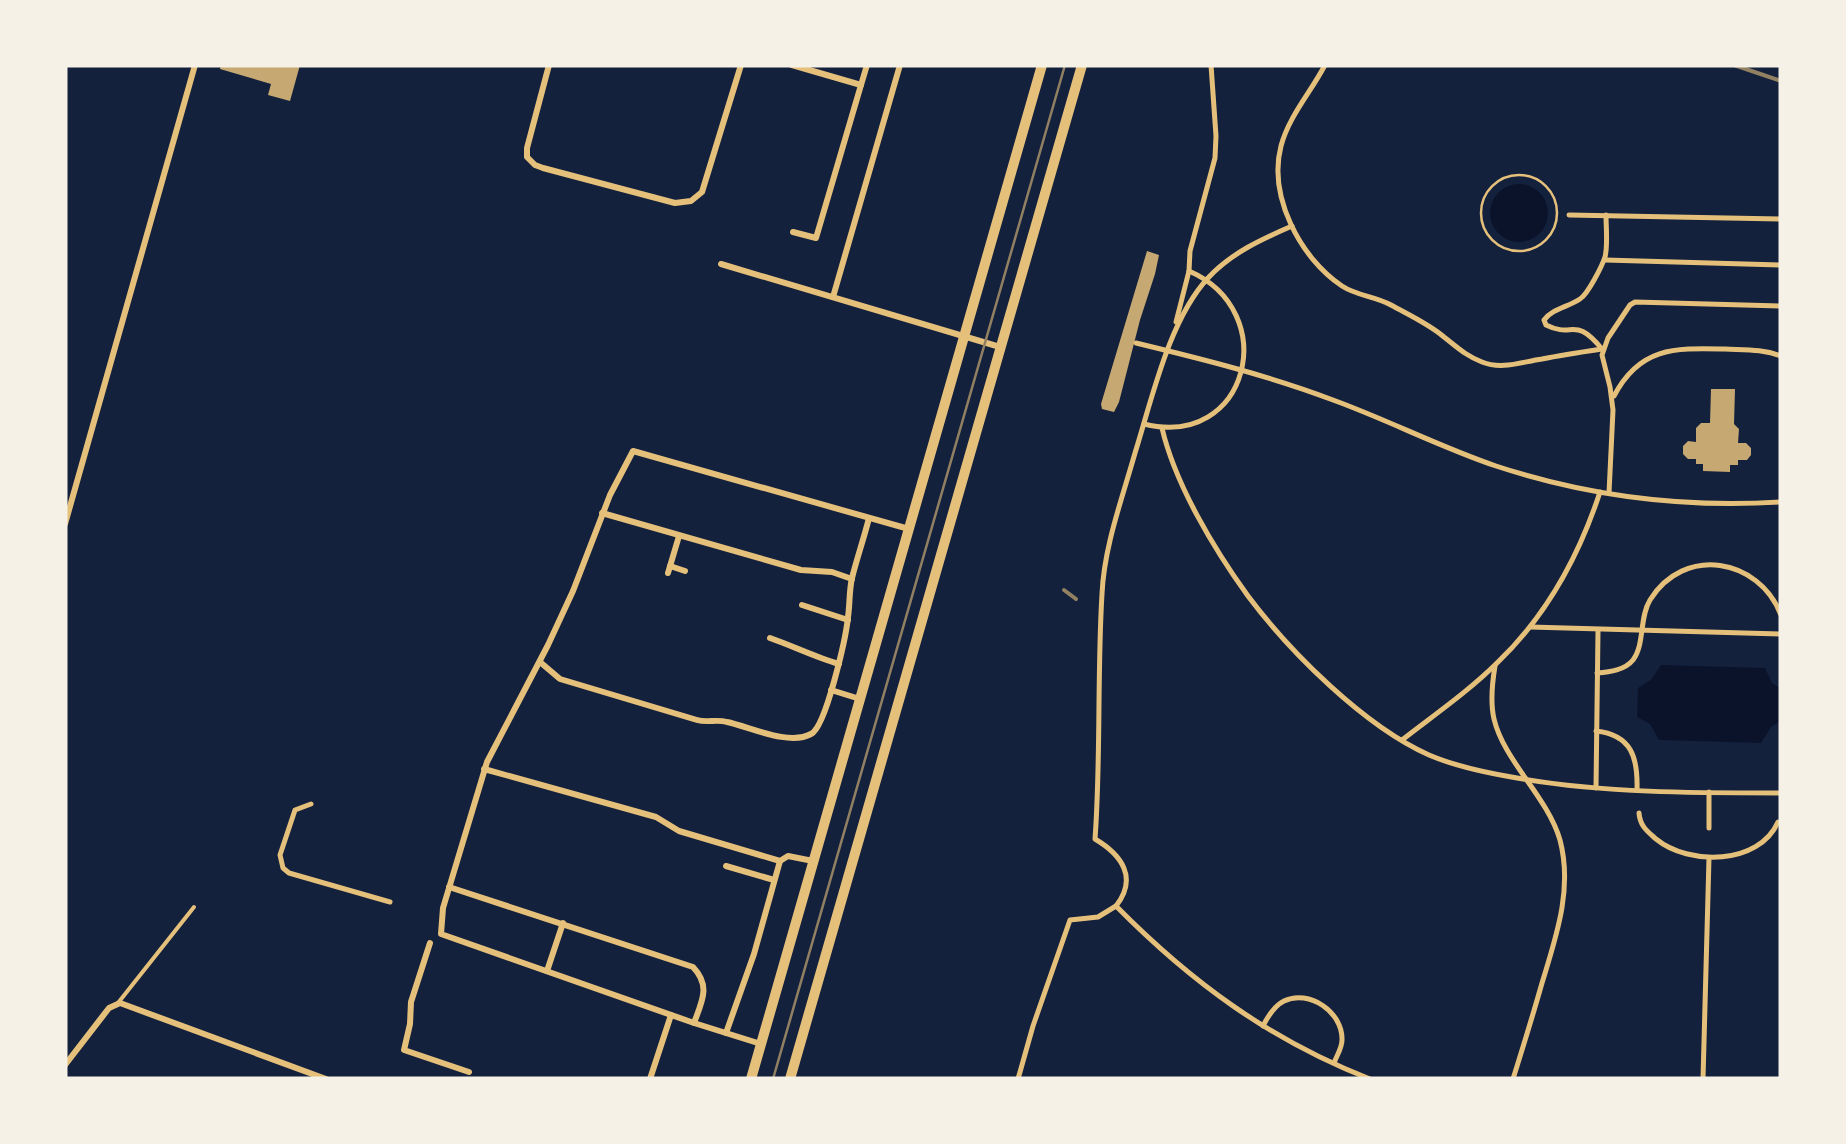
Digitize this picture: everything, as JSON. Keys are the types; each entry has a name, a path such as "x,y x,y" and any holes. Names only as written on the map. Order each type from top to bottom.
{"main road":[{"path":"750,1079 1042,65"},
{"path":"790,1079 1082,65"}],"street":[{"path":"65,524 195,65"},
{"path":"550,65 527,148 530,161 543,168 675,203 690,201 702,192 741,65"},
{"path":"792,65 861,84"},
{"path":"793,232 816,238 867,65"},
{"path":"832,298 900,65"},
{"path":"1018,1079 1032,1026 1070,920 1098,918 1116,906 1126,891 1126,874 1118,857 1095,839 1100,775 1102,591 1117,514 1174,332 1216,150 1210,65"},
{"path":"1325,65 1280,148 1280,192 1292,226 1311,256 1335,281 1355,293 1391,305 1482,362 1506,366 1602,349"},
{"path":"1568,215 1781,219"},
{"path":"1602,349 1588,333 1550,328 1544,320 1588,293 1604,260 1606,215"},
{"path":"1174,332 1206,280 1222,265 1247,247 1292,226"},
{"path":"1604,260 1781,265"},
{"path":"721,264 1000,347"},
{"path":"1144,424 1162,428 1188,426 1211,416 1227,401 1240,371 1244,341 1240,322 1226,298 1206,280 1188,272"},
{"path":"1609,493 1612,400 1602,349 1625,310 1635,302 1781,306"},
{"path":"1136,343 1338,401 1493,465 1546,480 1600,492 1718,504 1781,502"},
{"path":"1612,400 1634,370 1671,350 1756,350 1781,356"},
{"path":"1162,428 1207,533 1259,610 1329,684 1420,751 1454,764 1528,780 1596,788 1780,794 1778,804"},
{"path":"761,1044 441,934 449,888 484,769 540,662 602,513 633,451 909,529"},
{"path":"1402,740 1494,666 1530,627 1577,552 1600,492"},
{"path":"602,513 801,570 852,578"},
{"path":"540,662 566,681 704,722 722,720 790,738 810,735 818,728 831,690 848,620 852,578 869,518"},
{"path":"680,536 669,569 685,571"},
{"path":"1597,673 1630,662 1638,649 1647,607 1660,587 1680,572 1702,565 1726,566 1754,578 1771,595 1781,615"},
{"path":"802,605 848,620"},
{"path":"1530,627 1781,634"},
{"path":"1596,788 1598,630"},
{"path":"770,638 838,664"},
{"path":"1494,666 1494,722 1545,808 1560,842 1564,868 1558,932 1513,1079"},
{"path":"831,690 860,700"},
{"path":"1596,731 1614,734 1629,746 1636,763 1640,801"},
{"path":"484,769 656,817 678,831 780,861"},
{"path":"1709,792 1709,828"},
{"path":"312,804 294,810 280,855 283,868 390,902"},
{"path":"1640,813 1642,826 1666,846 1687,856 1709,858 1734,855 1752,847 1770,834 1778,822"},
{"path":"726,1033 780,861 788,856 814,861"},
{"path":"1703,1079 1709,858"},
{"path":"726,866 774,880"},
{"path":"449,888 693,967 702,978 705,991 694,1023"},
{"path":"1116,906 1184,971 1263,1026 1370,1079"},
{"path":"547,971 563,923"},
{"path":"430,943 411,1002 404,1050 470,1072"},
{"path":"1263,1026 1283,1001 1300,998 1319,1004 1334,1015 1342,1034 1334,1063"},
{"path":"65,1065 118,1003 326,1079"},
{"path":"650,1079 672,1015"}],"lane":[{"path":"118,1003 194,907"}],"path":[{"path":"1504,178 1535,179 1554,198 1554,229 1534,248 1507,249 1484,228 1484,200 1504,178"}],"water":[{"path":"1519,184 1539,193 1548,213 1539,233 1519,242 1499,233 1490,213 1499,193"},
{"path":"1661,665 1765,668 1772,683 1781,689 1781,721 1771,727 1761,743 1659,740 1650,724 1637,717 1638,688 1651,680"}],"building":[{"path":"221,65 300,65 290,101 268,95 271,84 220,69"},
{"path":"1147,251 1159,255 1114,412 1102,409 1101,404"},
{"path":"1711,389 1735,389 1738,443 1751,448 1747,460 1730,465 1730,472 1703,471 1703,464 1696,464 1696,459 1683,454 1688,441 1696,442 1696,428 1701,423 1710,423"}],"tram line":[{"path":"773,1079 1065,65"}],"railway":[{"path":"1734,65 1781,81"},
{"path":"1064,590 1076,599"}]}
